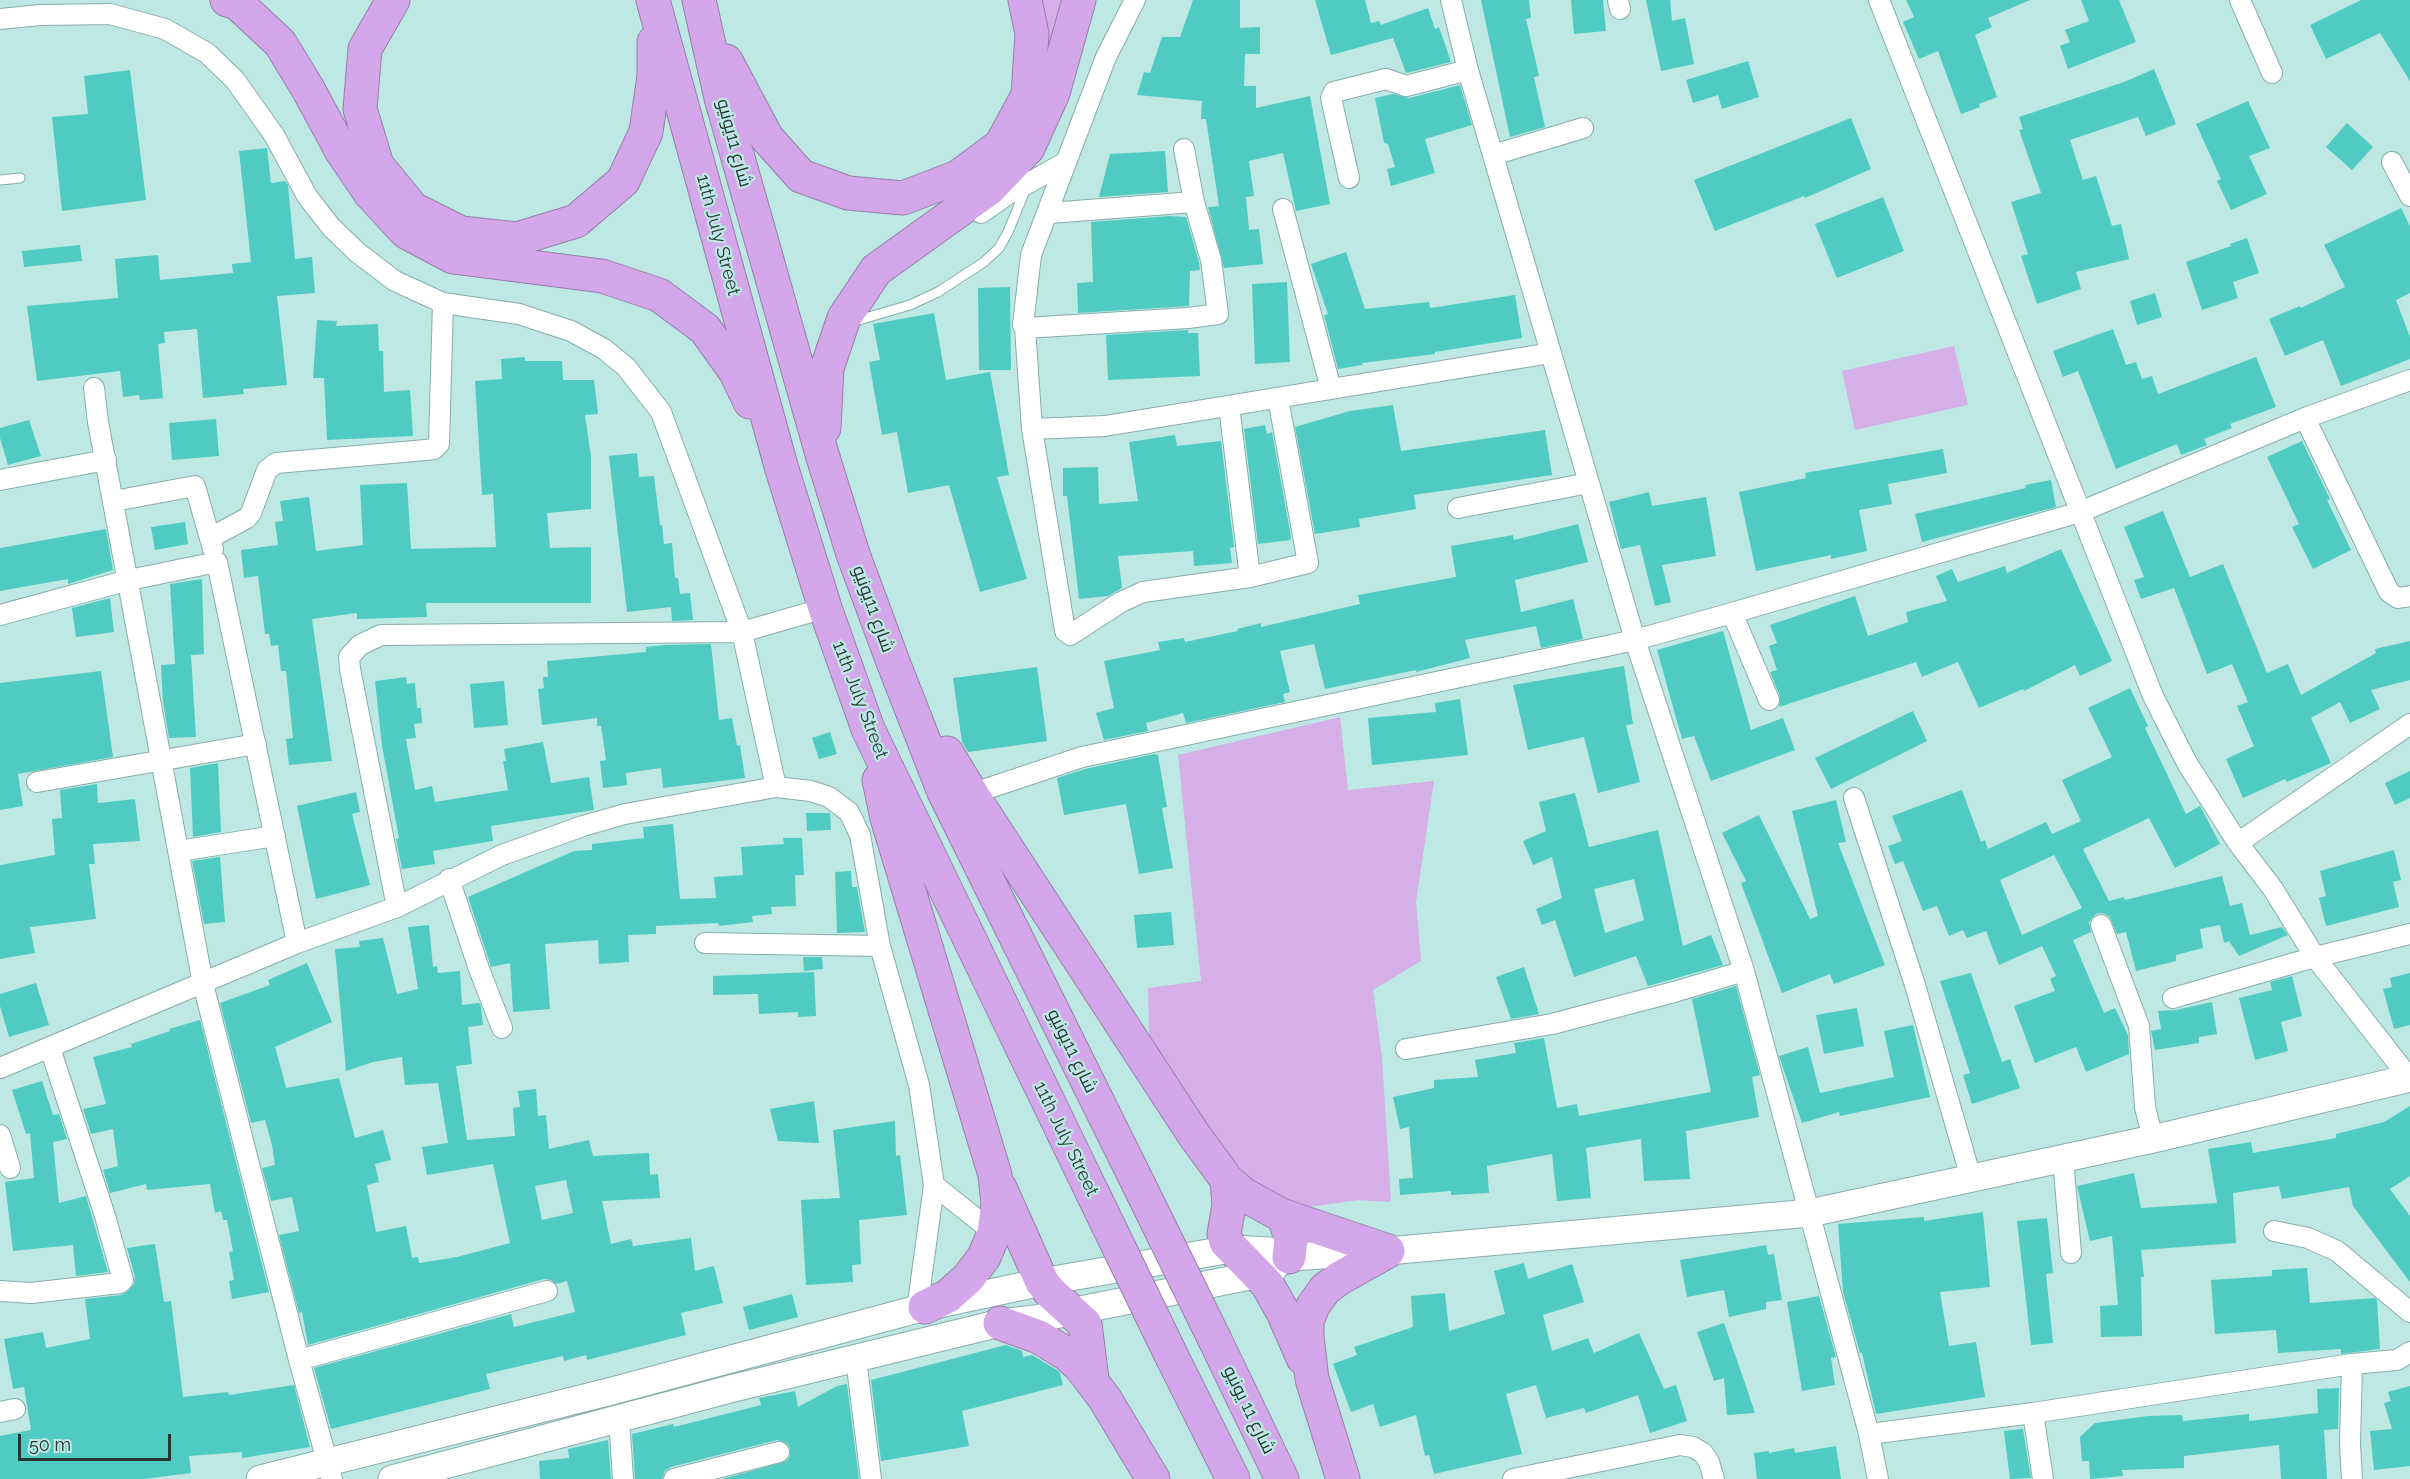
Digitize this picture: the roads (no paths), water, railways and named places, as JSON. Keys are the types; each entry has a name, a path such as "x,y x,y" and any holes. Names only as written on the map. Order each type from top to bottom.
{"highway":[{"path":"227,0 237,3 280,43 341,150 370,194 406,232 453,256 602,276 659,295 705,329 723,354 735,371 781,466"},
{"path":"393,0 365,49 360,109 377,165 413,209 461,233 517,239 576,220 623,181 646,132 654,76 653,1"},
{"path":"700,3 742,95 767,138 801,176 848,193 903,198 958,177 1001,145 1028,95 1032,34 1025,0"},
{"path":"822,454 827,368 844,318 876,270 990,188 1028,148 1053,93 1079,0"},
{"name":"11th July Street","path":"653,1 781,466 825,608 868,729 1233,1479"},
{"name":"شارع 11يونيو","path":"700,3 721,98 822,454 853,554 893,662 944,792 1215,1340"},
{"path":"893,662 971,794 1194,1135 1227,1180 1243,1194 1281,1215 1388,1251"},
{"path":"868,729 886,818 995,1175 1042,1281 1050,1292 1080,1319 1087,1332 1092,1379"},
{"path":"921,1309 948,1296 968,1278 984,1257 994,1233 998,1204 995,1175"},
{"path":"1227,1180 1229,1205 1224,1234 1231,1249 1260,1274 1276,1299 1312,1379 1343,1479"},
{"path":"1281,1215 1286,1222 1291,1239 1289,1257"},
{"path":"1312,1379 1307,1322 1313,1306 1325,1290 1340,1278 1388,1251"},
{"path":"1037,1328 1038,1293 1042,1281"},
{"path":"1000,1323 1037,1328 1092,1379 1153,1479"},
{"name":"شارع 11 يونيو","path":"1215,1340 1282,1479"}],"main road":[{"path":"260,1479 329,1470 612,1391 921,1309 1042,1281 1231,1249 1270,1251 1289,1257 1388,1251 1810,1213 2063,1160 2410,1078"},
{"path":"1037,1328 1070,1311 1260,1274 1273,1269 1289,1257"},
{"path":"393,1479 619,1419 1000,1323"}],"street":[{"path":"1135,0 1106,57 1049,213 1031,255 1023,326 1025,328 1032,429 1065,631 1070,635 1121,602 1143,592 1250,577 1308,563 1278,398"},
{"path":"1451,0 1468,70 1635,640 1744,971 1869,1434 1878,1479"},
{"path":"1880,0 2153,696 2187,763 2238,843 2273,889 2315,957 2410,1078"},
{"path":"2240,0 2272,73"},
{"path":"0,19 40,15 110,14 165,29 207,54 235,80 274,135 308,196 332,227 358,253 395,281 443,303 519,314 571,331 604,349 626,367 661,412 742,632 776,787"},
{"path":"1348,177 1331,98 1334,92 1386,79 1406,87 1468,70"},
{"path":"1493,155 1583,128"},
{"path":"1025,328 1188,318 1218,314 1211,260 1194,202 1184,149"},
{"path":"827,368 855,321 893,276 989,208 1066,162"},
{"path":"2392,162 2410,195"},
{"path":"1049,213 1194,202"},
{"path":"1283,208 1330,389"},
{"path":"210,537 247,518 267,470 276,464 426,450 434,449 439,444 443,303"},
{"path":"1032,429 1105,426 1551,353"},
{"path":"971,794 1082,757 1635,640 1732,613 2080,512 2306,418 2410,380"},
{"path":"94,388 203,984 329,1470"},
{"path":"1229,406 1250,577"},
{"path":"2306,418 2389,592 2398,598 2410,596"},
{"path":"0,480 106,460"},
{"path":"1458,507 1589,483"},
{"path":"114,501 195,486 217,562 297,943"},
{"path":"0,615 129,580 217,562"},
{"path":"397,907 350,669 350,657 360,645 381,634 742,632 825,608"},
{"path":"1732,613 1770,700"},
{"path":"2238,843 2410,724"},
{"path":"37,782 255,744"},
{"path":"0,1068 297,943 397,907 449,879 502,855 583,826 625,814 776,787 811,791 829,797 849,812 860,835 880,946 919,1085 934,1185 921,1309"},
{"path":"1854,798 1915,985 1971,1178"},
{"path":"179,851 275,836"},
{"path":"449,879 479,969 502,1028"},
{"path":"2101,925 2139,1026 2145,1107 2153,1139"},
{"path":"2172,998 2315,957 2410,934"},
{"path":"705,943 880,946"},
{"path":"1406,1049 1512,1032 1571,1019 1744,971"},
{"path":"0,1291 31,1293 120,1283 123,1280 105,1216 50,1048"},
{"path":"0,1135 10,1168"},
{"path":"2063,1160 2071,1253"},
{"path":"934,1185 994,1233"},
{"path":"2274,1231 2308,1238 2337,1251 2410,1312"},
{"path":"299,1360 547,1291"},
{"path":"1869,1434 2033,1413 2352,1364 2397,1360 2410,1352"},
{"path":"856,1359 871,1479"},
{"path":"2352,1364 2350,1444 2352,1479"},
{"path":"2033,1413 2043,1479"},
{"path":"619,1419 623,1479"},
{"path":"1513,1479 1680,1446 1693,1447 1703,1453 1709,1462 1714,1479"},
{"path":"674,1479 779,1452"}],"lane":[{"path":"0,180 20,178"},
{"path":"855,321 881,315 929,297 984,262 999,248 1029,183"}]}
